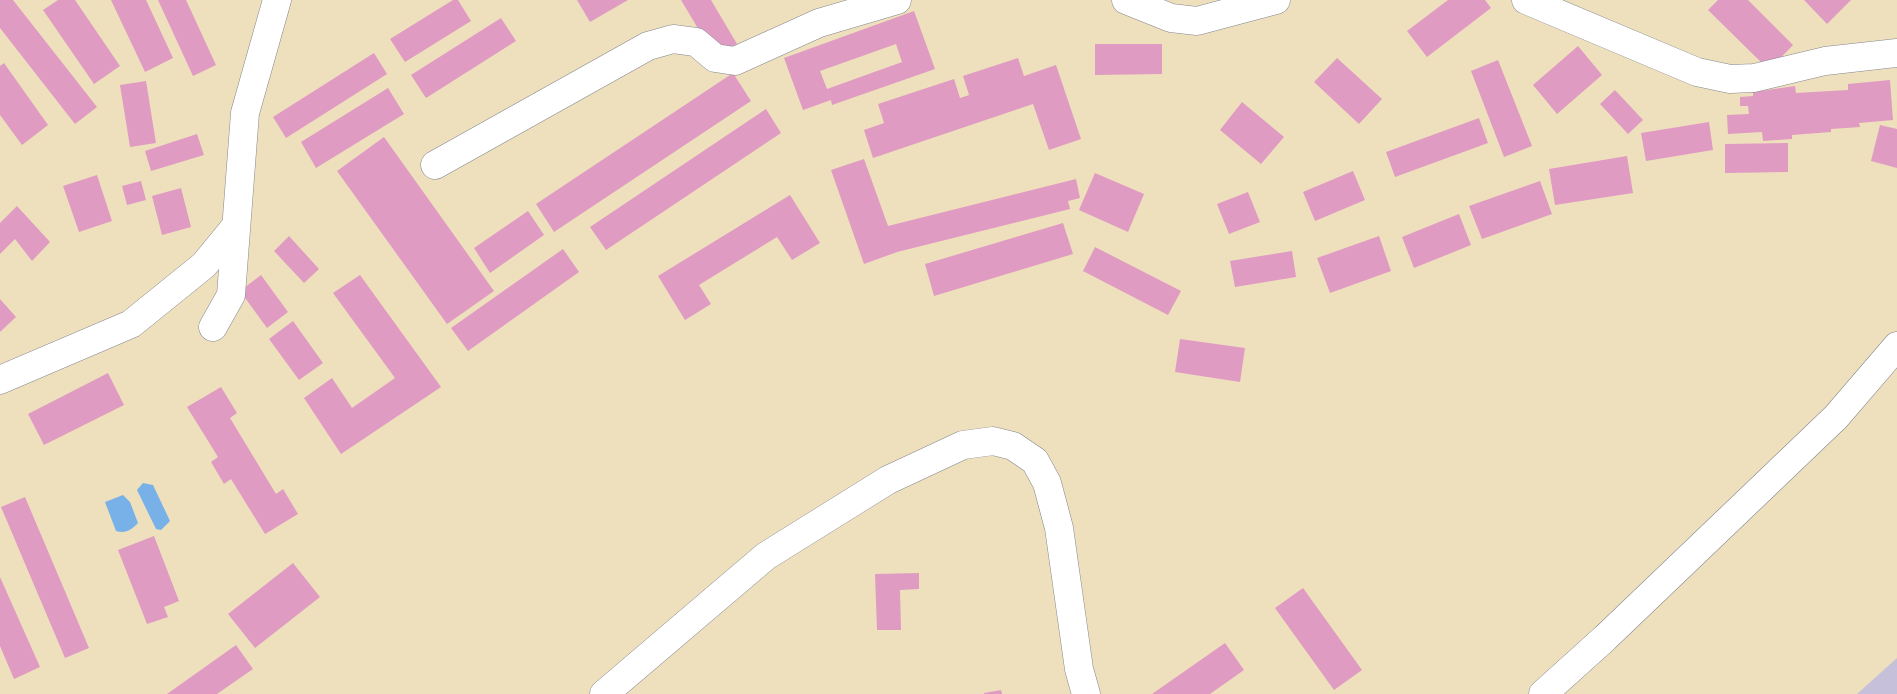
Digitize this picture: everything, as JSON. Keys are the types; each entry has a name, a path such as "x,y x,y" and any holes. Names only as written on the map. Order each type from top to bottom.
{"street":[{"path":"213,326 231,295 245,113 277,0"},
{"path":"435,166 648,46 673,39 696,42 714,58 735,61 819,23 897,0"},
{"path":"1126,0 1172,18 1197,21 1276,0"},
{"path":"1526,0 1697,72 1730,79 1754,78 1825,61 1897,53"},
{"path":"0,380 131,324 204,265 236,226"},
{"path":"1543,694 1605,638 1836,417 1897,346"},
{"path":"604,694 766,556 888,480 963,444 993,441 1012,446 1035,461 1047,484 1059,528 1079,668 1086,694"}],"shaded area":[{"path":"1897,658 1897,694 1857,694"}],"water":[{"path":"143,483 153,485 170,521 161,530 156,529 137,490"},
{"path":"123,495 130,502 138,523 126,532 116,531 105,502"}],"building":[{"path":"0,0 13,0 97,107 75,124 0,28"},
{"path":"58,0 75,0 120,66 94,84 43,10"},
{"path":"111,0 146,0 173,58 145,72"},
{"path":"158,0 186,0 216,65 193,76"},
{"path":"453,0 458,0 471,21 405,62 390,39"},
{"path":"577,0 628,0 590,22"},
{"path":"681,0 711,0 737,44 715,57"},
{"path":"1448,0 1485,0 1491,8 1427,57 1407,31"},
{"path":"1718,0 1748,0 1793,45 1769,70 1708,10"},
{"path":"1804,0 1851,0 1827,24"},
{"path":"914,11 935,69 832,105 831,100 803,110 784,58","holes":["896,44 902,62 827,89 820,71"]},
{"path":"501,18 516,41 426,98 411,75"},
{"path":"1095,44 1162,44 1162,74 1095,75"},
{"path":"1578,46 1602,75 1557,114 1533,85"},
{"path":"374,53 387,74 286,138 273,117"},
{"path":"1018,58 1024,76 1056,65 1081,139 1049,150 1033,104 873,158 864,130 884,123 878,104 954,79 960,98 969,95 963,76"},
{"path":"1337,58 1382,99 1359,124 1314,82"},
{"path":"1498,60 1532,146 1504,157 1471,71"},
{"path":"4,63 48,125 22,145 0,115 0,66"},
{"path":"733,73 751,101 554,232 536,204"},
{"path":"1890,80 1893,120 1859,123 1860,127 1831,129 1831,132 1792,135 1792,139 1763,141 1762,132 1728,134 1727,115 1749,114 1748,106 1740,106 1740,97 1753,96 1753,92 1795,86 1796,93 1848,90 1848,84"},
{"path":"146,81 156,143 130,147 120,85"},
{"path":"388,88 404,114 316,168 301,142"},
{"path":"1615,90 1643,120 1628,134 1600,104"},
{"path":"1242,102 1284,137 1261,164 1220,130"},
{"path":"766,109 781,133 606,250 590,227"},
{"path":"1479,118 1488,143 1395,177 1386,152"},
{"path":"1709,122 1713,150 1646,161 1641,133"},
{"path":"1880,125 1897,129 1897,168 1871,161"},
{"path":"197,134 204,155 151,171 145,151"},
{"path":"384,137 494,291 447,324 337,171"},
{"path":"1788,143 1788,172 1725,173 1725,144"},
{"path":"1627,156 1633,193 1555,205 1549,169"},
{"path":"864,159 888,226 1076,179 1080,198 1068,201 1070,209 897,252 864,264 831,170"},
{"path":"1353,171 1365,200 1315,221 1303,192"},
{"path":"1095,173 1144,194 1128,232 1079,210"},
{"path":"97,175 112,221 79,232 63,186"},
{"path":"141,181 146,200 127,205 122,186"},
{"path":"1540,181 1552,214 1482,239 1469,206"},
{"path":"181,188 191,227 162,235 152,196"},
{"path":"1248,192 1260,222 1229,234 1217,204"},
{"path":"790,195 820,243 792,260 777,237 699,285 711,304 685,320 658,276"},
{"path":"17,206 50,242 32,261 15,239 0,254 0,223"},
{"path":"528,211 544,235 490,273 474,248"},
{"path":"1459,214 1471,245 1414,268 1402,237"},
{"path":"1063,223 1073,254 934,296 925,264"},
{"path":"289,236 319,269 304,283 274,251"},
{"path":"1379,236 1391,271 1330,293 1317,258"},
{"path":"1095,247 1181,291 1168,315 1083,271"},
{"path":"563,249 579,272 468,351 451,328"},
{"path":"1292,251 1296,277 1235,287 1230,261"},
{"path":"261,275 288,312 267,328 240,291"},
{"path":"360,275 441,387 341,454 304,398 332,378 352,408 395,378 333,293"},
{"path":"0,299 16,317 0,332"},
{"path":"293,321 323,363 299,380 269,339"},
{"path":"1180,339 1245,348 1240,382 1175,372"},
{"path":"108,373 124,405 44,445 28,414"},
{"path":"221,387 237,413 230,418 276,494 283,489 298,514 265,534 231,479 224,484 211,462 218,457 187,407"},
{"path":"25,497 89,648 65,658 1,507"},
{"path":"154,536 179,601 164,607 168,617 147,624 118,550"},
{"path":"293,563 320,597 255,648 228,614"},
{"path":"919,573 919,589 900,590 901,630 877,630 875,574"},
{"path":"0,577 40,667 14,679 0,646"},
{"path":"1303,588 1362,670 1334,690 1275,608"},
{"path":"1225,643 1244,670 1210,694 1152,694"},
{"path":"236,645 253,669 217,694 167,694"},
{"path":"1001,690 1002,694 984,694 984,693"}]}
